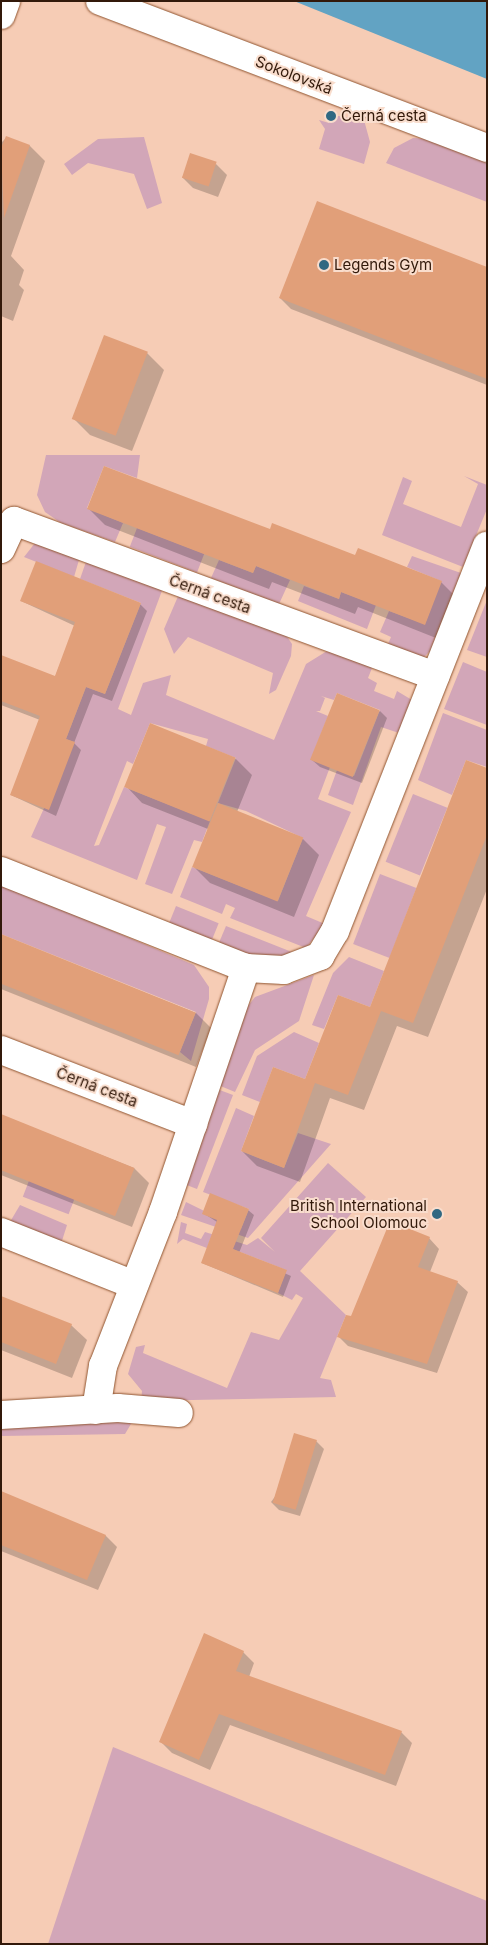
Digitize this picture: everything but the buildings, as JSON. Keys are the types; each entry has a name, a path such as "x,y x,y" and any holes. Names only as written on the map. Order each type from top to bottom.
{"street":[{"path":"1,15 6,1"},
{"name":"Sokolovská","path":"100,1 487,148"},
{"name":"Černá cesta","path":"1,549 14,521 435,676"},
{"path":"1,871 246,968 267,972 301,965 320,956 330,943 487,546"},
{"path":"96,1410 103,1366 193,1124 246,968"},
{"name":"Černá cesta","path":"1,1050 193,1124"},
{"path":"1,1232 134,1285"},
{"path":"1,1414 96,1410 179,1413"}],"shaded area":[{"path":"332,115 364,120 370,142 364,164 319,149 325,129 319,120 329,123"},
{"path":"144,137 162,203 147,209 134,174 88,163 72,175 64,164 98,139"},
{"path":"413,138 428,139 487,162 487,202 386,163 394,148"},
{"path":"46,455 140,455 137,478 104,466 87,508 123,523 115,542 61,523 45,512 37,495"},
{"path":"464,476 487,485 487,509 463,567 382,535 403,477 412,481 403,504 461,527 478,484"},
{"path":"137,528 204,554 197,572 130,547"},
{"path":"35,543 81,553 74,577 24,557"},
{"path":"88,556 163,588 118,709 131,715 143,683 171,675 166,695 274,740 306,664 327,651 374,663 368,678 377,683 374,691 394,699 397,691 412,700 399,733 381,727 353,805 328,795 337,770 354,776 380,710 337,693 334,700 321,696 325,698 320,711 316,711 328,716 311,759 330,767 318,799 351,812 306,916 325,924 306,948 230,918 235,908 226,904 222,914 180,897 192,867 278,901 303,838 246,811 218,803 236,758 206,746 208,739 150,723 133,764 127,761 94,846 99,845 124,787 210,821 202,842 194,840 172,894 145,884 166,827 157,824 137,880 31,837 74,742 66,739 86,687 105,694 141,603 80,579"},
{"path":"412,556 461,573 433,648 423,658 386,649 391,637 380,632 389,611 425,624 441,581 407,567"},
{"path":"219,560 253,573 256,566 290,580 279,604 211,578"},
{"path":"304,586 339,599 341,592 376,605 367,629 298,601"},
{"path":"179,594 284,632 292,644 291,656 276,690 269,694 273,673 188,637 174,654 164,629"},
{"path":"487,600 487,657 467,650"},
{"path":"463,662 487,672 487,725 444,709"},
{"path":"443,713 487,730 487,767 466,760 452,795 418,780"},
{"path":"413,794 447,808 420,876 386,862"},
{"path":"380,874 416,888 390,958 353,944"},
{"path":"1,884 194,965 209,987 209,999 191,1061 180,1052 196,1012 1,934"},
{"path":"176,906 219,923 211,942 169,925"},
{"path":"226,926 297,954 264,960 218,945"},
{"path":"349,957 384,971 370,1007 338,995 324,1029 312,1025 333,973"},
{"path":"314,975 299,1021 255,1050 235,1092 218,1085 244,1011 255,997"},
{"path":"294,1032 319,1043 305,1079 273,1067 260,1102 242,1095 257,1056"},
{"path":"217,1089 233,1095 197,1189 184,1184"},
{"path":"236,1108 254,1116 241,1151 284,1168 298,1133 331,1144 248,1238 181,1215 186,1202 241,1229 249,1209 203,1192"},
{"path":"328,1163 366,1197 300,1271 346,1315 320,1378 331,1380 336,1397 141,1401 142,1391 128,1374 136,1347 145,1345 143,1353 227,1388 251,1332 279,1340 303,1298 296,1294 292,1300 278,1293 286,1270 210,1240 207,1248 183,1239 177,1244 181,1222 187,1224 185,1233 201,1239 205,1232 247,1245 258,1238 275,1252 261,1238"},
{"path":"30,1178 76,1196 69,1214 23,1197"},
{"path":"20,1205 67,1225 60,1247 7,1227"},
{"path":"1,1419 134,1419 125,1434 1,1436"},
{"path":"113,1747 487,1901 487,1944 48,1944"}],"water":[{"path":"294,1 487,1 487,79"}],"place":[{"name":"Černá cesta","path":"331,116"},
{"name":"Legends Gym","path":"324,265"},
{"name":"British International School Olomouc","path":"437,1214"}]}
